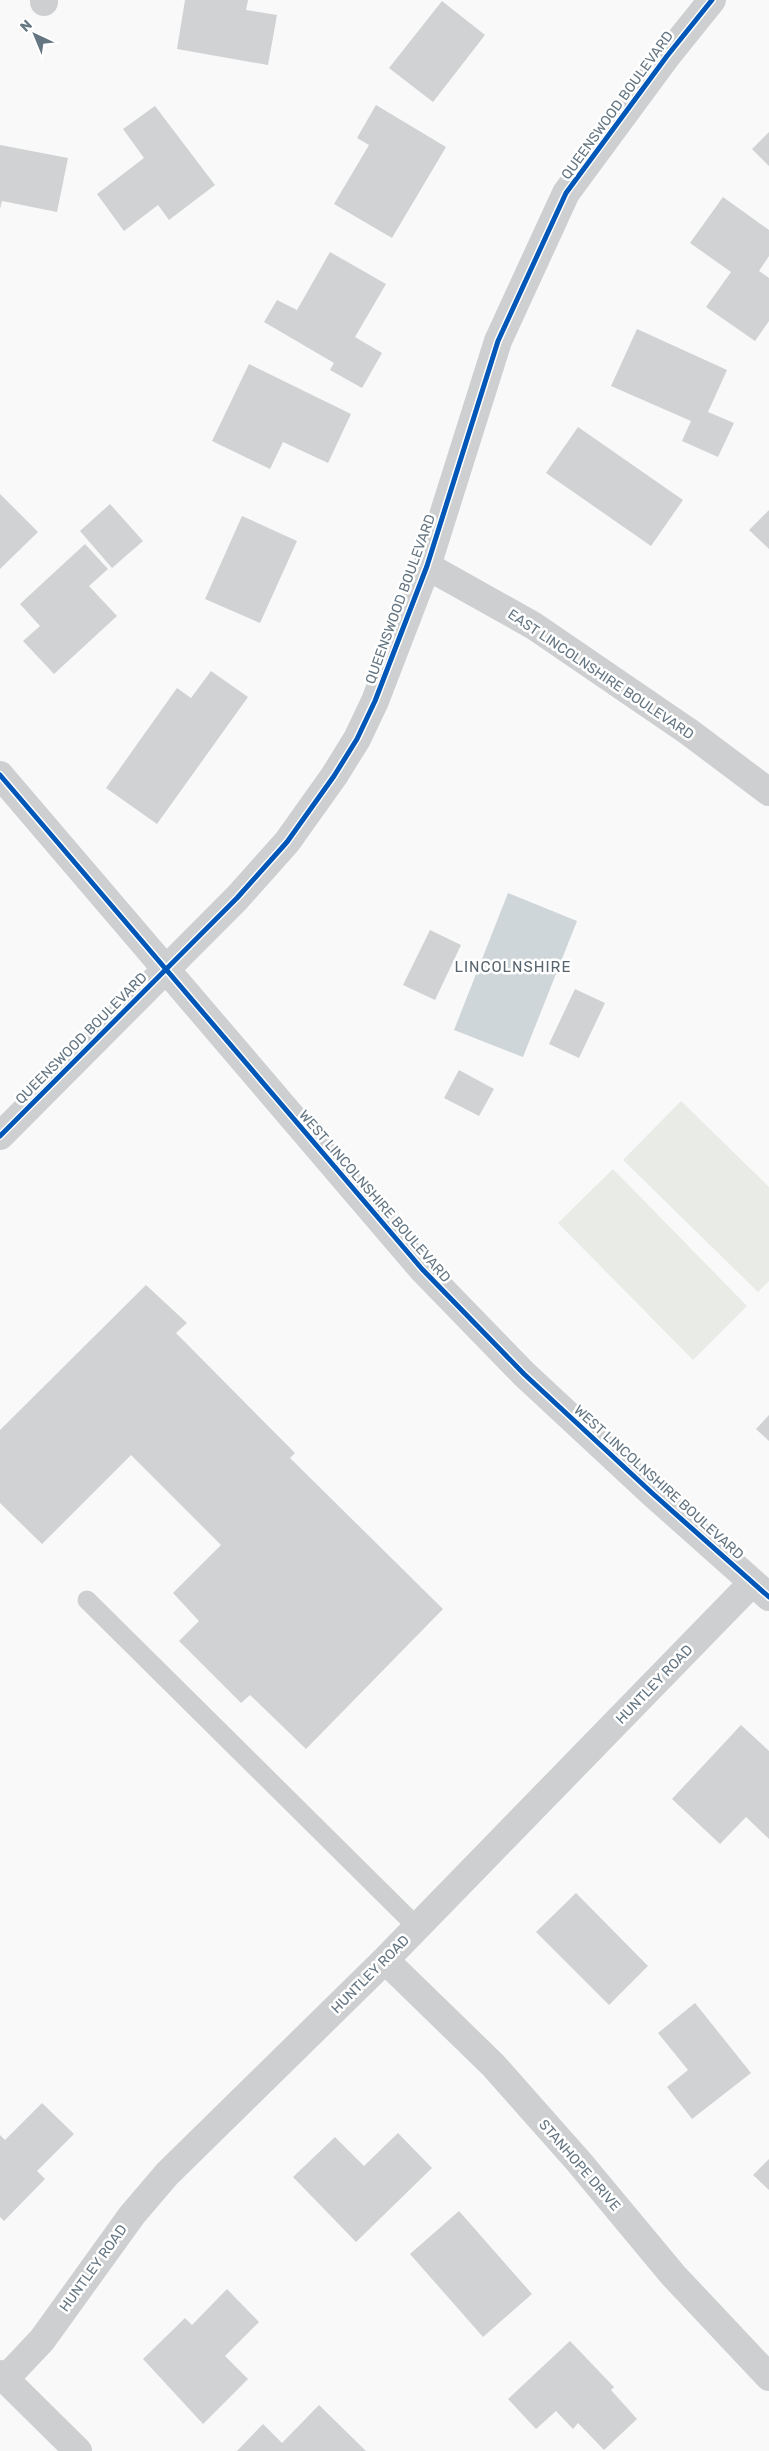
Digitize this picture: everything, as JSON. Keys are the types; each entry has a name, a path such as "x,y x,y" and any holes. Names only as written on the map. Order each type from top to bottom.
{"street":[{"name":"QUEENSWOOD BOULEVARD","path":"0,1136 237,898 287,842 334,776 357,739 375,701 427,566 498,341 566,193 667,56 712,0"},
{"name":"EAST LINCOLNSHIRE BOULEVARD","path":"427,566 534,626 688,732 769,792"},
{"name":"WEST LINCOLNSHIRE BOULEVARD","path":"0,775 164,970 422,1269 524,1374 652,1493 761,1590"},
{"name":"HUNTLEY ROAD","path":"3,2376 42,2340 132,2215 167,2174 761,1590"},
{"name":"STANHOPE DRIVE","path":"385,1960 493,2065 579,2162 673,2275 769,2377"},
{"path":"3,2376 78,2451"}],"lane":[{"path":"87,1600 417,1927"}],"shaded area":[{"path":"508,893 577,921 523,1057 454,1030"},
{"path":"681,1101 769,1187 769,1281 758,1292 623,1160"},
{"path":"613,1169 747,1306 693,1360 558,1223"}],"building":[{"path":"185,0 248,0 246,10 277,15 268,65 177,49"},
{"path":"442,1 485,35 433,102 389,68"},
{"path":"376,105 446,147 392,238 334,204 369,145 357,138"},
{"path":"155,106 215,185 169,220 158,205 124,231 97,194 144,158 123,129"},
{"path":"769,132 769,166 752,149"},
{"path":"0,145 68,158 57,212 2,201 0,209"},
{"path":"723,197 769,230 769,256 759,271 769,278 769,321 755,341 706,307 731,272 690,243"},
{"path":"330,252 386,284 355,337 382,353 362,388 330,370 334,363 264,322 277,300 297,310"},
{"path":"637,329 727,370 708,412 734,423 718,457 682,441 691,421 611,386"},
{"path":"249,364 351,414 328,463 283,442 270,469 212,441"},
{"path":"578,427 683,500 651,546 546,473"},
{"path":"0,494 38,532 0,569"},
{"path":"110,504 143,541 112,568 80,531"},
{"path":"769,510 769,549 749,530"},
{"path":"242,516 297,541 260,623 205,599"},
{"path":"85,544 108,569 89,586 117,616 54,674 23,641 40,626 20,604"},
{"path":"211,671 248,697 157,824 106,788 177,688 191,698"},
{"path":"430,930 461,945 435,1000 403,985"},
{"path":"575,989 605,1003 579,1058 549,1044"},
{"path":"459,1070 494,1089 479,1116 444,1098"},
{"path":"146,1285 187,1323 176,1333 295,1453 290,1458 443,1609 306,1749 250,1695 241,1703 179,1641 199,1621 173,1593 221,1545 131,1455 42,1544 0,1503 0,1430"},
{"path":"769,1415 769,1441 756,1429"},
{"path":"741,1725 769,1751 769,1839 746,1817 720,1844 672,1799"},
{"path":"576,1893 648,1966 609,2005 536,1932"},
{"path":"695,2003 751,2073 692,2119 667,2087 688,2070 658,2033"},
{"path":"42,2103 74,2134 37,2171 45,2179 4,2221 0,2217 0,2135 5,2140"},
{"path":"398,2133 432,2168 356,2242 293,2177 335,2137 364,2166"},
{"path":"769,2159 769,2190 753,2175"},
{"path":"459,2211 532,2294 483,2337 410,2254"},
{"path":"227,2289 259,2322 225,2356 248,2379 203,2424 143,2359 185,2318 192,2325"},
{"path":"570,2341 614,2387 611,2390 637,2419 604,2450 578,2423 573,2429 556,2411 536,2429 508,2399"},
{"path":"319,2405 366,2451 237,2451 263,2424 282,2443"}],"cycle path":[{"path":"0,1136 237,898 287,842 334,776 357,739 375,701 427,566 498,341 566,193 667,56 712,0"},
{"path":"0,775 422,1269 524,1374 652,1493 769,1597"}],"district":[{"name":"LINCOLNSHIRE","path":"513,967"}]}
